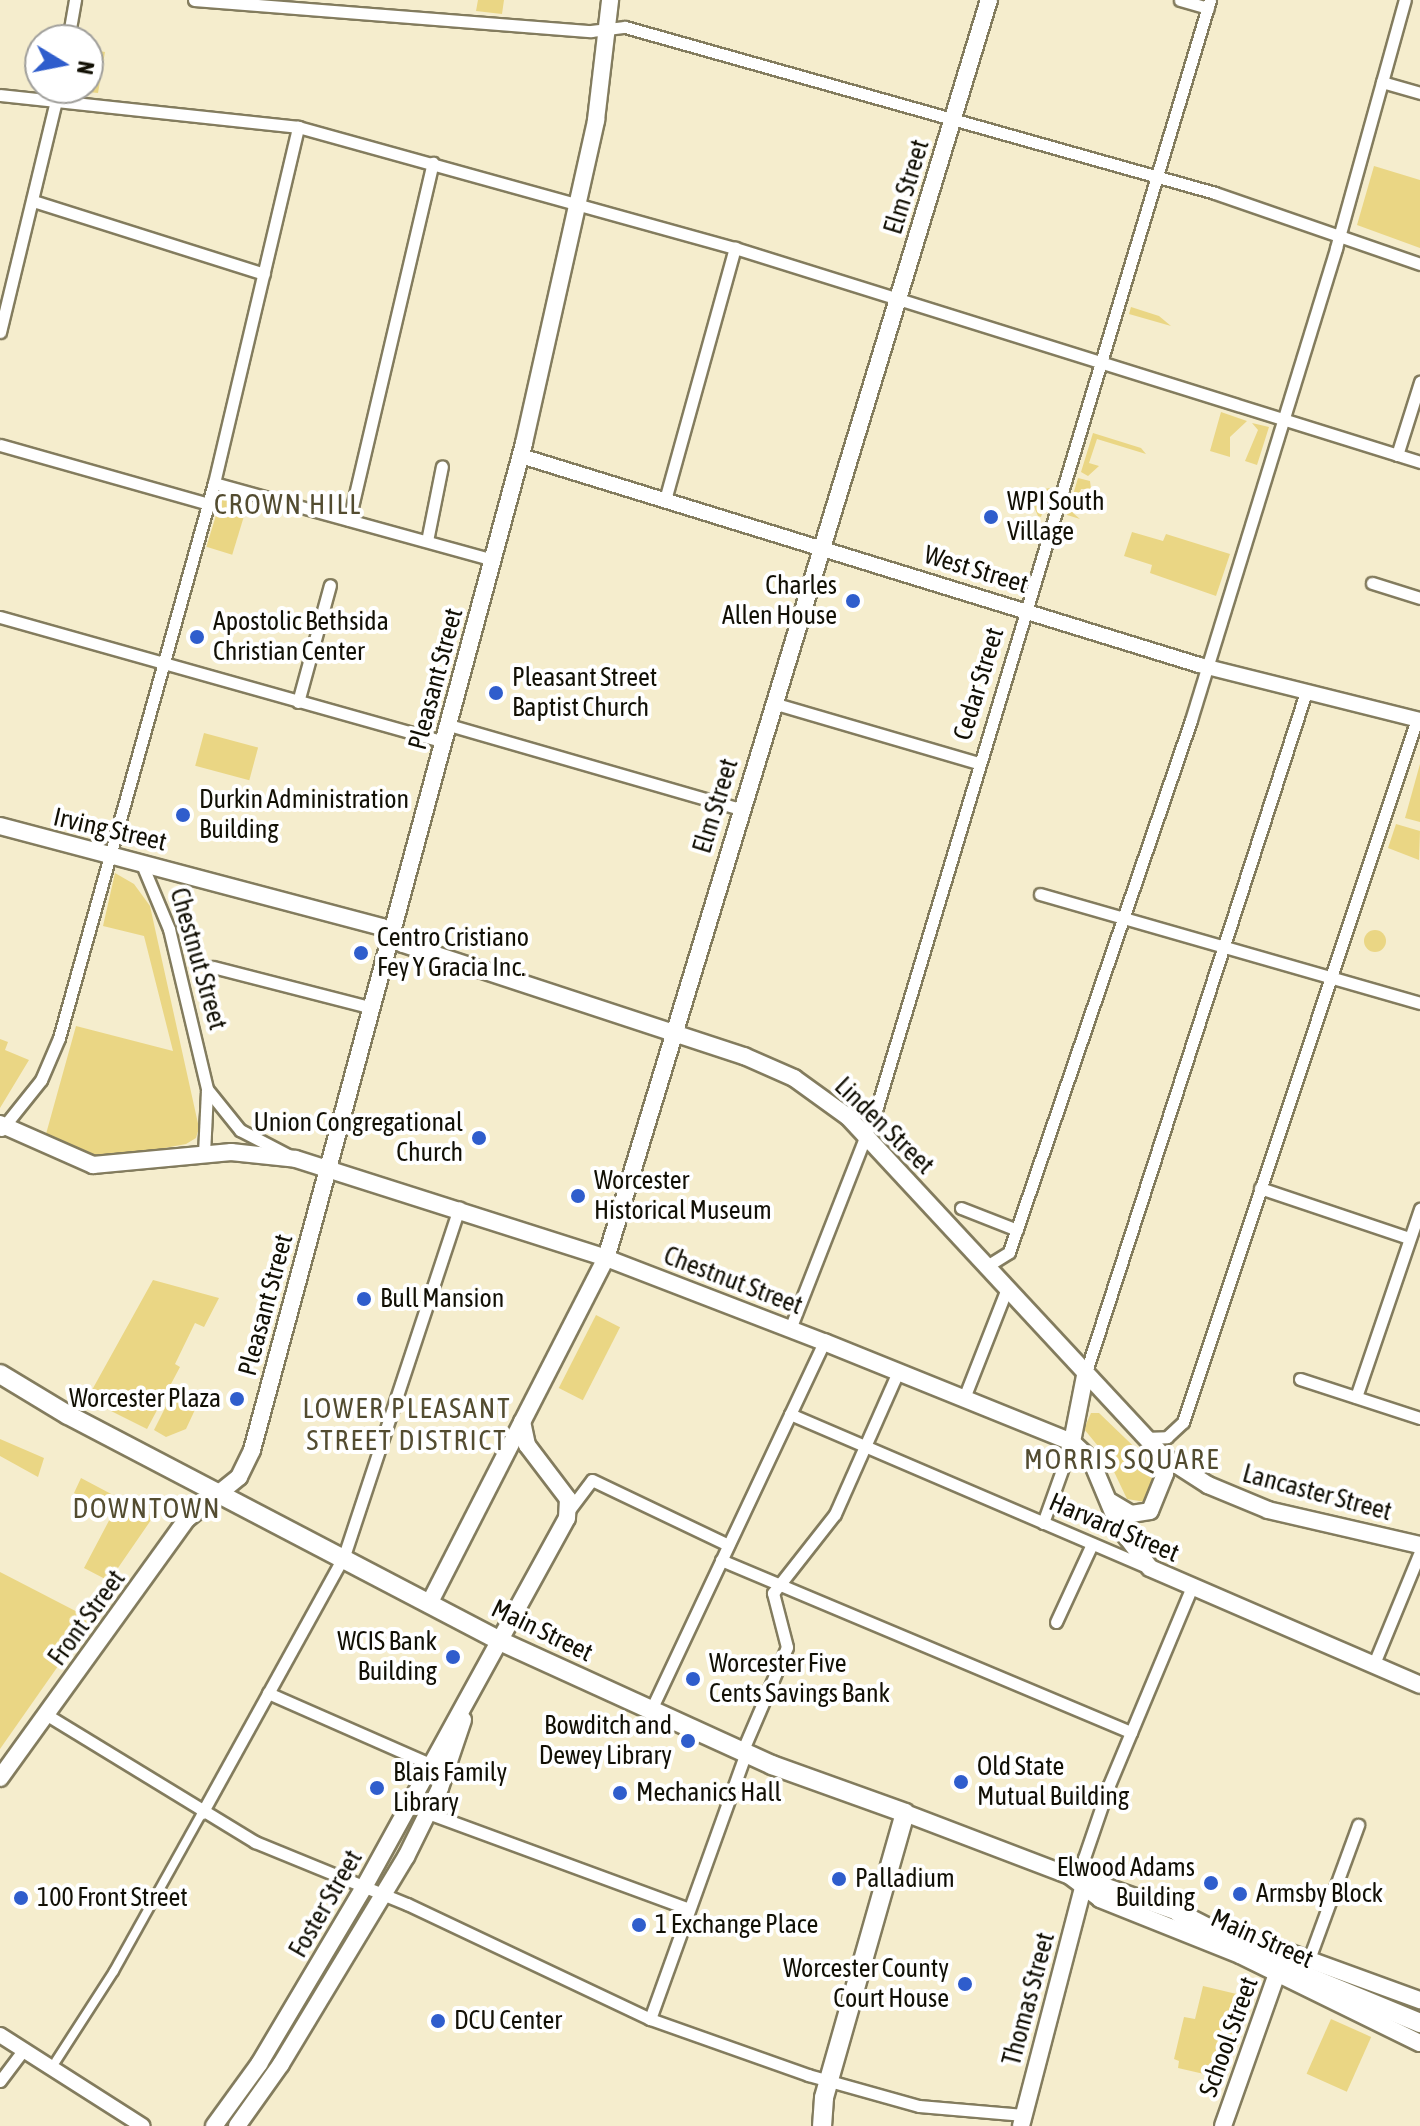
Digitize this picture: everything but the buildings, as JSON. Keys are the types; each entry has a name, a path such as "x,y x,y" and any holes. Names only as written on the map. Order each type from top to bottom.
{"main road":[{"name":"Pleasant Street","path":"219,1491 239,1477 252,1450 494,560 579,203 610,0"},
{"name":"Elm Street","path":"430,1602 606,1258 740,809 989,0"},
{"name":"Irving Street","path":"0,826 141,862 392,934"},
{"name":"Linden Street","path":"392,934 403,944 674,1033 794,1078 828,1101 866,1136 1111,1405 1163,1456"},
{"path":"2,1128 73,1158 106,1165 204,1154 264,1153 296,1159"},
{"name":"Chestnut Street","path":"296,1159 459,1208 606,1258 1076,1440"},
{"path":"1085,1376 1077,1412 1076,1440 1110,1500 1119,1527 1150,1568"},
{"name":"Main Street","path":"3,1382 344,1556 502,1642 650,1712 744,1752 1084,1884 1179,1913 1420,2000"},
{"path":"1077,1412 1090,1402 1111,1405"},
{"path":"522,1422 525,1442 565,1495 570,1509"},
{"path":"1110,1500 1131,1514 1150,1511 1165,1474 1163,1456"},
{"name":"Lancaster Street","path":"1163,1456 1208,1485 1268,1510 1420,1545"},
{"name":"Front Street","path":"0,1778 187,1519 219,1491"},
{"name":"Foster Street","path":"214,2126 259,2064 363,1889 430,1764 502,1642 570,1509"},
{"name":"Harvard Street","path":"1150,1568 1420,1685"},
{"name":"Foster Street","path":"237,2126 383,1896 428,1813 470,1700"},
{"path":"822,2126 829,2080 905,1813"},
{"name":"Main Street","path":"1084,1884 1100,1899 1279,1969 1420,2043"},
{"name":"Thomas Street","path":"1022,2120 1084,1884"},
{"path":"1179,1913 1279,1969 1420,2023"},
{"name":"School Street","path":"1223,2126 1279,1969"},
{"path":"812,2126 823,2104"}],"street":[{"path":"71,24 75,0"},
{"path":"194,0 607,30 625,27 1156,176 1420,264"},
{"path":"1180,0 1209,4"},
{"path":"987,1266 1009,1252 1208,668 1338,236 1405,0"},
{"name":"Cedar Street","path":"790,1329 866,1136 1209,4"},
{"path":"1382,82 1420,93"},
{"path":"0,95 24,98"},
{"path":"0,332 56,104"},
{"path":"85,104 298,127 433,163 735,248 1420,462"},
{"path":"2,1128 41,1080 59,1038 214,483 298,127"},
{"path":"349,520 433,163"},
{"path":"33,201 264,274"},
{"path":"665,500 735,248"},
{"path":"1397,455 1420,382"},
{"path":"0,445 208,504"},
{"name":"West Street","path":"521,456 1208,668 1418,720"},
{"path":"427,541 442,466"},
{"path":"214,483 494,560"},
{"path":"1372,583 1420,598"},
{"path":"298,702 330,585"},
{"path":"0,617 444,742"},
{"path":"1085,1376 1306,692"},
{"path":"773,703 978,763"},
{"path":"1143,1438 1167,1437 1181,1426 1418,720"},
{"path":"449,725 740,809"},
{"name":"Chestnut Street","path":"141,862 169,929 207,1089 240,1130 296,1159"},
{"path":"1040,894 1330,980 1420,1003"},
{"path":"213,967 373,1008"},
{"path":"204,1154 207,1089"},
{"path":"1260,1188 1409,1238"},
{"path":"56,2061 114,1971 344,1556 459,1208"},
{"path":"961,1208 1017,1230"},
{"path":"1356,1397 1420,1209"},
{"path":"964,1398 1007,1288"},
{"path":"650,1712 824,1342"},
{"path":"650,2019 744,1752 787,1647 773,1593 835,1514 898,1372"},
{"path":"1300,1379 1420,1418"},
{"name":"Harvard Street","path":"790,1414 1150,1568"},
{"path":"1043,1523 1076,1440"},
{"path":"570,1509 592,1480 728,1545"},
{"path":"1056,1622 1092,1544"},
{"path":"1373,1666 1420,1552"},
{"path":"721,1560 1131,1732"},
{"path":"1084,1884 1084,1858 1131,1732 1192,1587"},
{"path":"268,1693 430,1764"},
{"path":"47,1715 202,1813 650,2019 829,2080 919,2106 1022,2120"},
{"path":"428,1813 689,1909"},
{"path":"1309,1959 1358,1825"},
{"path":"0,2035 22,2052 143,2126"},
{"path":"0,2081 22,2052"}],"shaded area":[{"path":"478,0 504,0 502,14 476,11"},
{"path":"1374,166 1420,180 1420,248 1357,225"},
{"path":"1131,307 1159,316 1171,326 1129,314"},
{"path":"1221,412 1247,421 1230,437 1230,457 1210,451"},
{"path":"1252,423 1269,427 1257,465 1245,461 1258,430"},
{"path":"1093,433 1141,448 1146,454 1097,439 1089,463 1099,466 1088,476 1081,472"},
{"path":"1078,478 1090,481 1091,489 1081,489 1073,513 1080,519 1067,515"},
{"path":"1050,488 1041,517 1038,516 1031,500 1039,490"},
{"path":"221,499 247,507 232,555 206,547"},
{"path":"1132,532 1163,541 1166,534 1230,554 1216,596 1150,573 1152,565 1124,556"},
{"path":"1013,573 1023,576 1017,592 997,587"},
{"path":"204,733 258,747 249,780 195,766"},
{"path":"1420,764 1420,822 1405,818"},
{"path":"1396,824 1420,831 1419,860 1388,848"},
{"path":"115,873 134,884 150,906 199,1128 196,1138 186,1144 117,1157 95,1155 46,1134 76,1026 173,1051 144,936 103,926"},
{"path":"1375,930 1383,933 1386,941 1383,949 1375,952 1367,949 1364,941 1367,933"},
{"path":"0,1039 8,1042 5,1050 29,1060 0,1108"},
{"path":"153,1280 219,1298 204,1327 195,1323 175,1364 180,1367 147,1429 87,1399"},
{"path":"596,1315 620,1327 583,1400 559,1388"},
{"path":"176,1386 200,1399 186,1429 166,1437 154,1430"},
{"path":"1091,1413 1099,1413 1152,1464 1155,1476 1145,1502 1127,1499 1107,1457 1084,1429"},
{"path":"0,1439 44,1458 38,1477 0,1456"},
{"path":"81,1478 149,1514 151,1520 109,1581 84,1568 113,1513 74,1493"},
{"path":"0,1572 91,1619 0,1749"},
{"path":"1203,1986 1245,1996 1217,2077 1178,2068 1179,2061 1174,2059 1184,2017 1195,2019"},
{"path":"1331,2019 1371,2037 1347,2092 1307,2074"}],"place":[{"name":"WPI South Village","path":"991,517"},
{"name":"Charles Allen House","path":"853,601"},
{"name":"Apostolic Bethsida Christian Center","path":"197,637"},
{"name":"Pleasant Street Baptist Church","path":"496,693"},
{"name":"Durkin Administration Building","path":"183,815"},
{"name":"Centro Cristiano Fey Y Gracia Inc.","path":"361,953"},
{"name":"Union Congregational Church","path":"479,1138"},
{"name":"Worcester Historical Museum","path":"578,1196"},
{"name":"Bull Mansion","path":"364,1299"},
{"name":"Worcester Plaza","path":"237,1399"},
{"name":"WCIS Bank Building","path":"453,1657"},
{"name":"Worcester Five Cents Savings Bank","path":"693,1679"},
{"name":"Bowditch and Dewey Library","path":"688,1741"},
{"name":"Old State Mutual Building","path":"961,1782"},
{"name":"Blais Family Library","path":"377,1788"},
{"name":"Mechanics Hall","path":"620,1793"},
{"name":"Palladium","path":"839,1879"},
{"name":"Elwood Adams Building","path":"1211,1883"},
{"name":"Armsby Block","path":"1240,1894"},
{"name":"100 Front Street","path":"21,1898"},
{"name":"1 Exchange Place","path":"639,1925"},
{"name":"Worcester County Court House","path":"965,1984"},
{"name":"DCU Center","path":"438,2021"}],"district":[{"name":"CROWN HILL","path":"288,504"},
{"name":"LOWER PLEASANT STREET DISTRICT","path":"407,1424"},
{"name":"MORRIS SQUARE","path":"1122,1459"},
{"name":"DOWNTOWN","path":"147,1508"}]}
